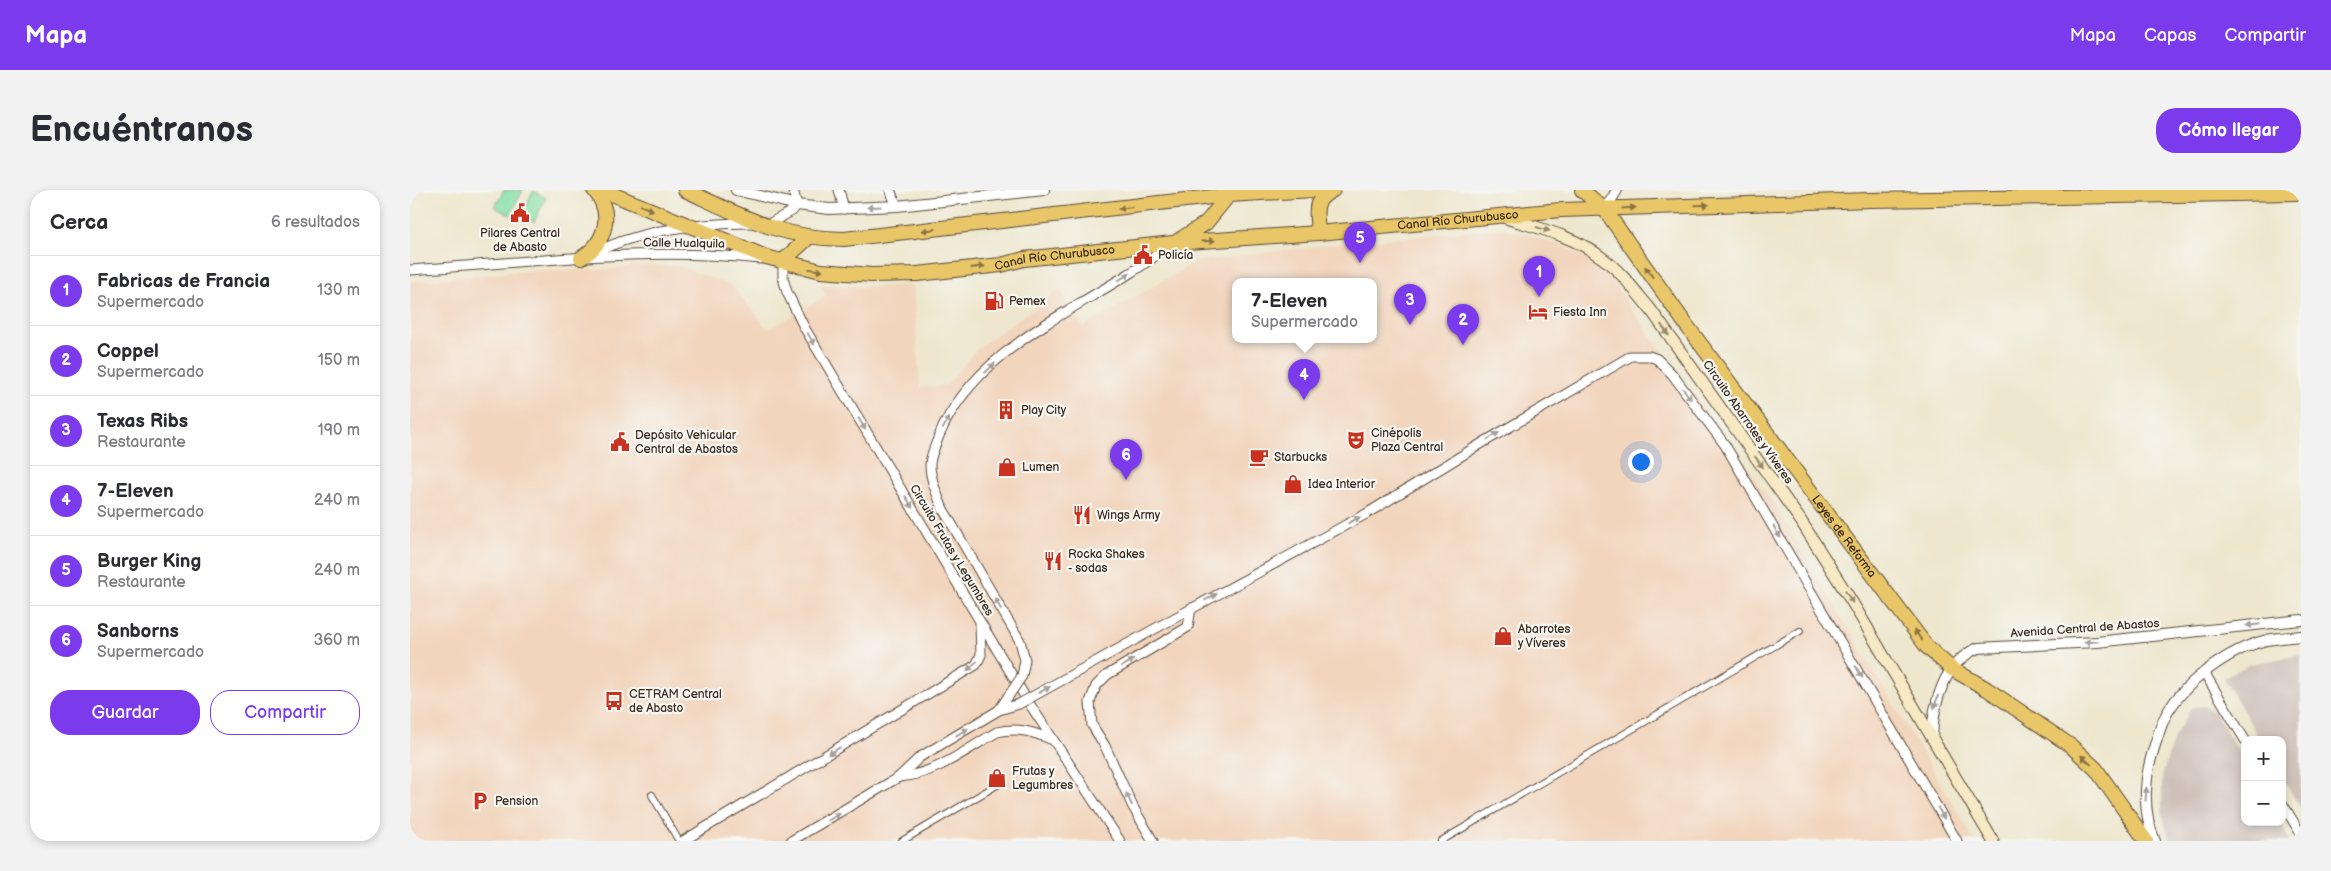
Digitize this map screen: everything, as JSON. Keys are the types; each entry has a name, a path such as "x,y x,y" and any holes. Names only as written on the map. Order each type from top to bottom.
{"main road":[{"path":"583,258 595,248 605,229 604,207 594,190"},
{"name":"Canal Río Churubusco","path":"602,190 693,227 783,261 807,268 836,273 895,275 1173,243 1318,234 1425,224 1496,214 1562,210 1880,200 2301,193"},
{"path":"685,190 760,224 809,237 861,238 1231,193 1313,190"},
{"path":"1318,234 1317,203 1320,198 1333,190"},
{"name":"Leyes de Reforma","path":"1582,190 1605,210 1687,326 1921,639 1952,670 1994,694 2071,746 2096,769 2146,841"},
{"path":"1173,243 1206,223 1231,193"},
{"name":"Circuito Abarrotes y Víveres","path":"1496,214 1548,231 1582,245 1603,258 1627,281 1651,310 1801,521 1852,602 1994,841"},
{"path":"783,261 809,237"}],"street":[{"path":"736,190 797,205 844,209 897,206 975,194 1042,190"},
{"path":"793,190 797,205"},
{"path":"839,190 844,209"},
{"path":"890,190 897,206"},
{"path":"1605,210 1617,190"},
{"path":"760,224 792,211 797,205"},
{"name":"Calle Hualquila","path":"583,258 597,251 639,238 693,227 760,224"},
{"path":"999,710 1022,676 1024,660 1020,641 943,509 935,488 930,465 943,428 972,385 996,362 1040,328 1129,274 1173,243"},
{"name":"Calle Hualquila","path":"410,270 583,258 680,254 783,261"},
{"name":"Circuito Frutas y Legumbres","path":"783,261 787,292 804,327 1053,741 1120,841"},
{"path":"791,841 899,777 920,757 999,710 1019,704 1191,608 1366,514 1631,356 1649,356 1657,360 1672,374 1725,445 1957,841"},
{"path":"1153,841 1133,807 1105,746 1092,725 1090,702 1096,686 1107,675 1188,627 1191,608"},
{"name":"Avenida Central de Abastos","path":"1932,738 1935,703 1940,690 1961,658 1978,648 2097,642 2301,620"},
{"path":"683,841 976,665 981,655 980,622"},
{"path":"1442,841 1800,631"},
{"path":"2155,841 2145,802 2148,766 2164,719 2184,690 2204,672 2242,649 2266,640 2301,636"},
{"path":"2204,672 2243,736"},
{"path":"899,777 916,776 932,770 997,732 1009,729 1025,729 1053,741"},
{"path":"902,841 997,784"},
{"path":"652,796 679,841"},
{"path":"2286,810 2301,834"}],"shaded area":[{"path":"1502,228 1561,245 1588,259 1611,278 1649,334 1774,504 1975,841 410,841 410,282 534,270 591,270 651,265 679,266 732,286 768,330 826,296 820,285 868,287 913,284 920,388 947,385 977,349 1060,289 1083,327 1197,261 1335,244"},
{"path":"2301,655 2301,809 2286,784 2286,736 2258,736 2224,678 2250,664"},
{"path":"2204,706 2215,712 2241,756 2241,826 2281,826 2290,841 2170,841 2162,814 2162,776 2174,737 2192,707"}],"green space":[{"path":"504,190 523,190 510,215 495,207"},
{"path":"533,191 546,198 534,222 521,216"}],"place":[{"name":"Pilares Central de Abasto","path":"520,213"},
{"name":"Policía","path":"1143,255"},
{"name":"Burger King","path":"1360,263"},
{"name":"Fabricas de Francia","path":"1539,297"},
{"name":"Pemex","path":"994,301"},
{"name":"Fiesta Inn","path":"1538,312"},
{"name":"Texas Ribs","path":"1410,325"},
{"name":"Coppel","path":"1463,345"},
{"name":"7-Eleven","path":"1304,400"},
{"name":"Play City","path":"1006,410"},
{"name":"Cinépolis Plaza Central","path":"1356,440"},
{"name":"Depósito Vehicular Central de Abastos","path":"620,442"},
{"name":"Starbucks","path":"1259,457"},
{"name":"Lumen","path":"1007,467"},
{"name":"Sanborns","path":"1126,480"},
{"name":"Idea Interior","path":"1293,484"},
{"name":"Wings Army","path":"1082,515"},
{"name":"Rocka Shakes - sodas","path":"1053,561"},
{"name":"Abarrotes y Víveres","path":"1503,636"},
{"name":"CETRAM Central de Abasto","path":"614,701"},
{"name":"Frutas y Legumbres","path":"997,778"},
{"name":"Pension","path":"480,801"}]}
